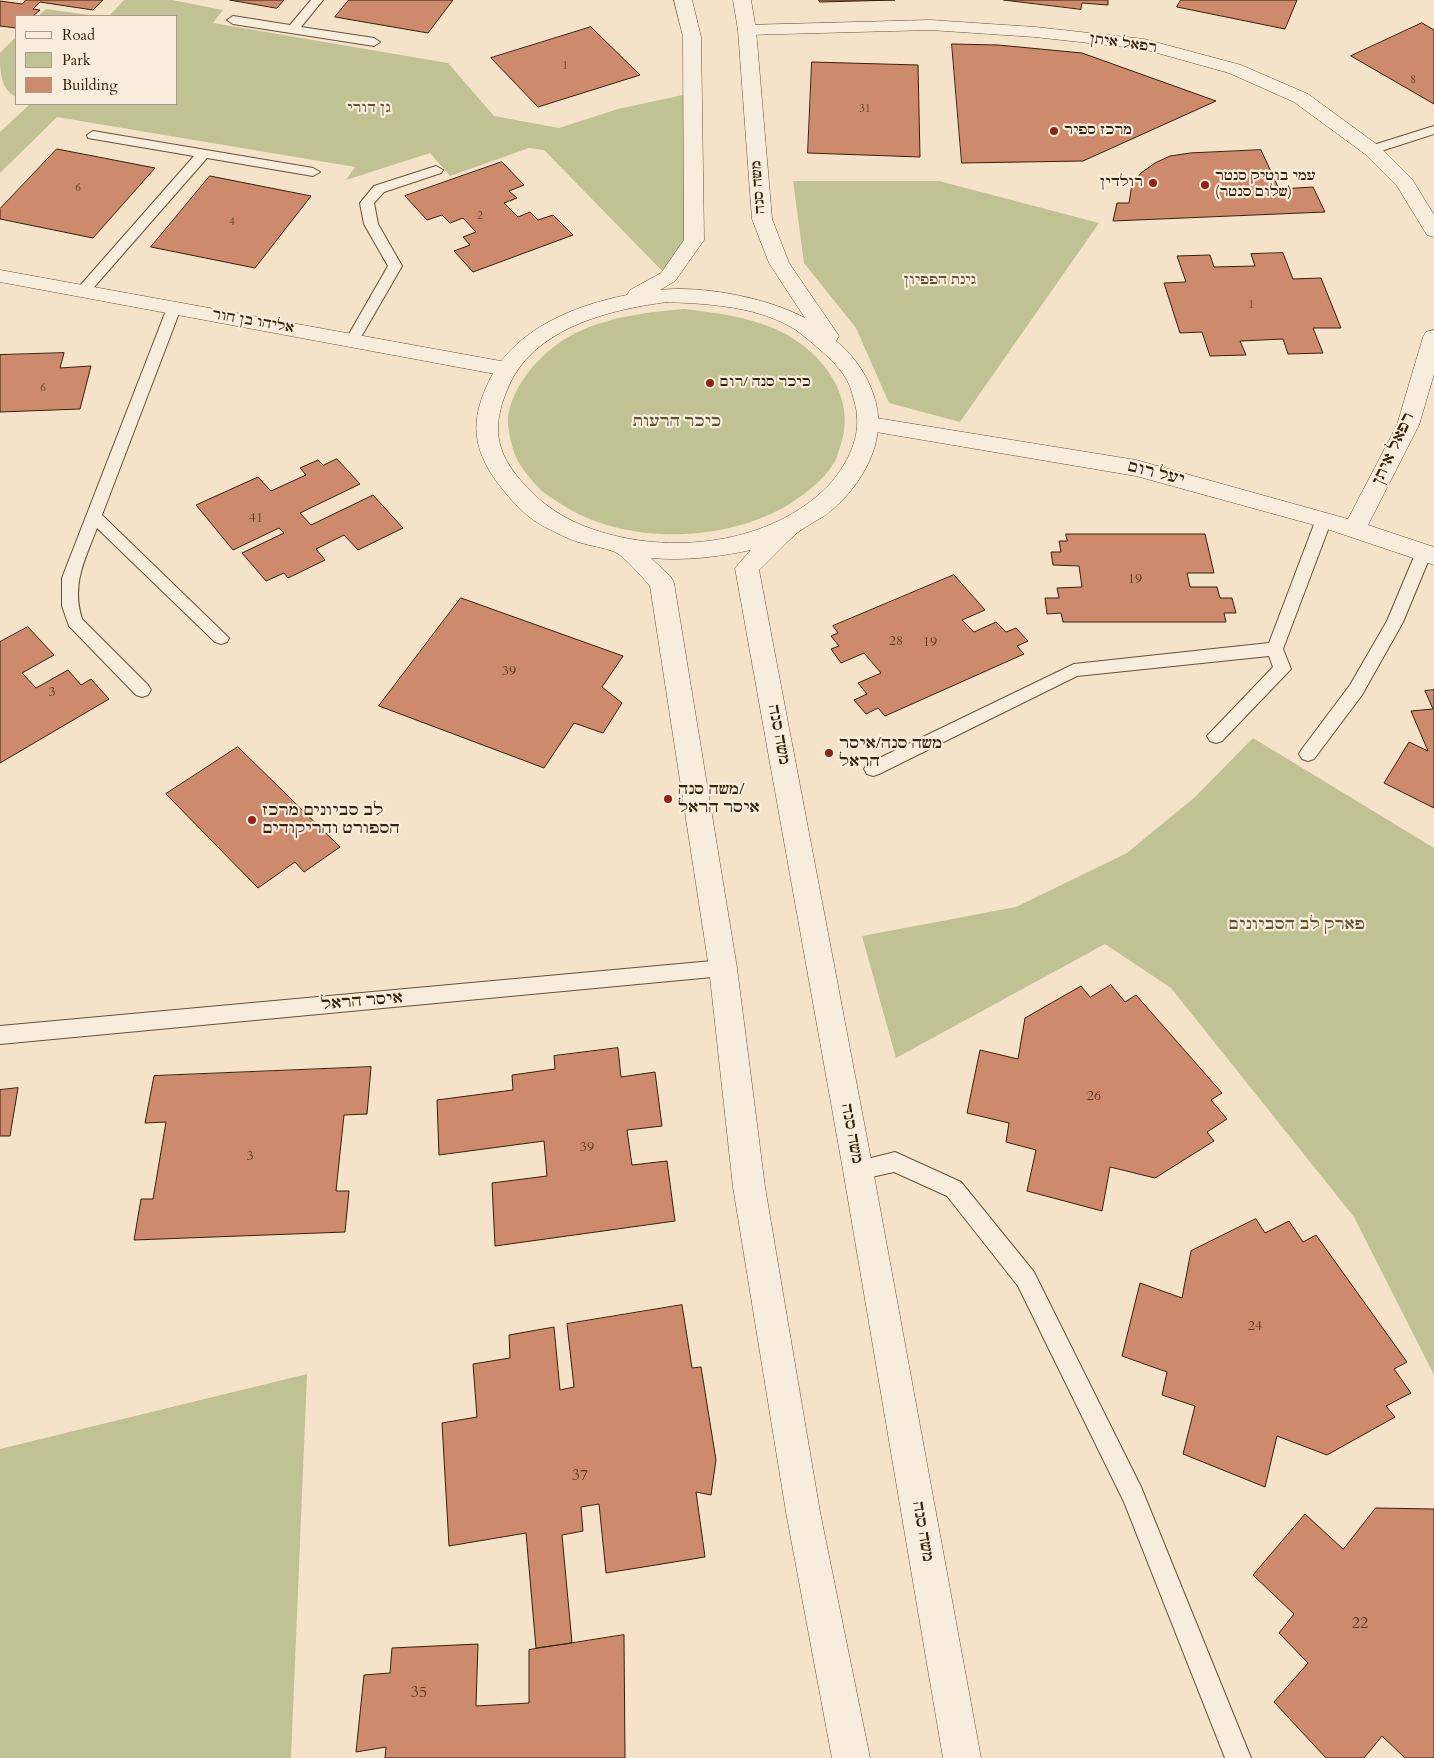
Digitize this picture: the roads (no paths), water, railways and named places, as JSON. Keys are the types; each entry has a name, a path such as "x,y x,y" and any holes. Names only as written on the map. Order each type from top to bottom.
{"street":[{"path":"627,301 668,277 694,240 692,37 683,0"},
{"name":"משה סנה","path":"742,0 747,30 762,219 779,263 862,386 870,424"},
{"name":"רפאל איתן","path":"747,30 930,25 1035,32 1144,44 1235,70 1301,98 1372,150 1405,183 1434,231"},
{"name":"אליהו בן חור","path":"0,276 506,370"},
{"path":"839,352 803,325 759,306 708,297 667,296 627,301 578,316 537,339 506,370 488,410 491,454 517,495 563,528 625,547 668,552 712,549 752,541 789,527 825,504 852,476 867,445 870,424"},
{"name":"רפאל איתן","path":"1354,530 1408,426 1434,337"},
{"name":"יעל רום","path":"870,424 1136,468 1324,519 1429,554"},
{"name":"משה סנה","path":"789,527 746,568 858,1170 962,1758"},
{"path":"625,547 662,583 723,968 749,1187 803,1512 851,1758"}],"lane":[{"path":"292,30 317,0"},
{"path":"233,20 374,42"},
{"path":"1372,150 1434,130"},
{"path":"93,135 313,172"},
{"path":"83,291 204,153"},
{"path":"352,341 395,266 371,224 367,203 379,188 436,170"},
{"path":"142,690 75,622 70,606 70,578 174,308"},
{"path":"94,516 221,638"},
{"path":"1216,736 1282,669 1274,649 1324,519"},
{"path":"1308,754 1356,690 1395,622 1429,554"},
{"path":"873,769 1074,670 1274,649"},
{"name":"איסר הראל","path":"0,1035 723,968"},
{"path":"858,1170 895,1162 954,1189 1026,1279 1133,1495 1238,1758"}],"place":[{"name":"מרכז ספיר","path":"1054,131"},
{"name":"רולדין","path":"1153,183"},
{"name":"עמי בוטיק סנטר (שלום סנטר)","path":"1205,185"},
{"name":"כיכר סנה /רום","path":"710,383"},
{"name":"משה סנה/איסר הראל","path":"829,753"},
{"name":"משה סנה/ איסר הראל","path":"668,799"},
{"name":"לב סביונים מרכז הספורט והריקודים","path":"252,820"}],"park label":[{"name":"גן דורי","path":"369,109"},
{"name":"גינת הפפיון","path":"940,281"},
{"name":"כיכר הרעות","path":"677,422"},
{"name":"פארק לב הסביונים","path":"1297,925"}]}
